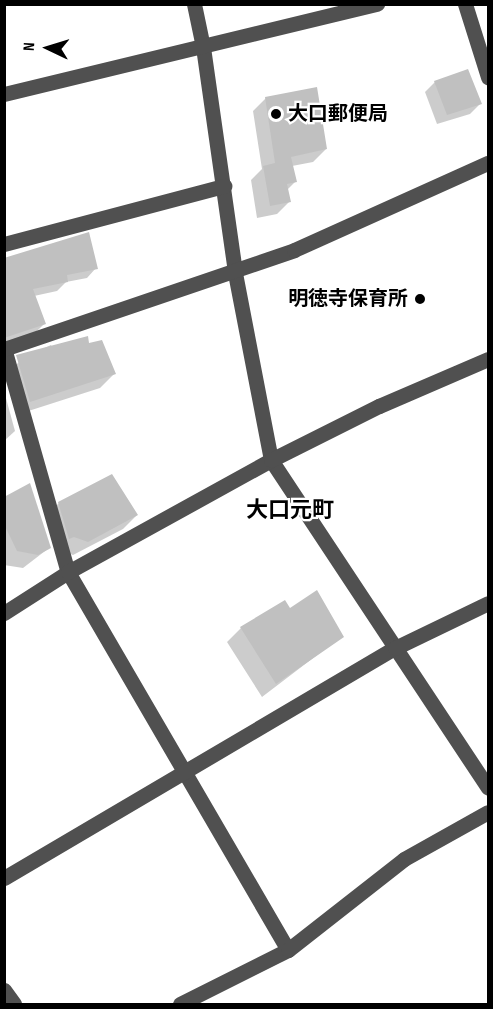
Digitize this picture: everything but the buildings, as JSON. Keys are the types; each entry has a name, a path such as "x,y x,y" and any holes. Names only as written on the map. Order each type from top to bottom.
{"street":[{"path":"194,4 203,47 235,273 271,460 489,788"},
{"path":"4,94 377,4"},
{"path":"465,4 489,77"},
{"path":"288,950 68,572 5,349 235,273 362,222 489,163"},
{"path":"4,244 224,186"},
{"path":"4,613 68,572 271,460 379,406 489,359"},
{"path":"4,878 396,648 489,603"},
{"path":"180,1005 288,950 404,859 489,812"},
{"path":"4,990 14,1005"}],"place":[{"name":"大口郵便局","path":"276,114"},
{"name":"明徳寺保育所","path":"420,299"}],"district":[{"name":"大口元町","path":"290,511"}]}
